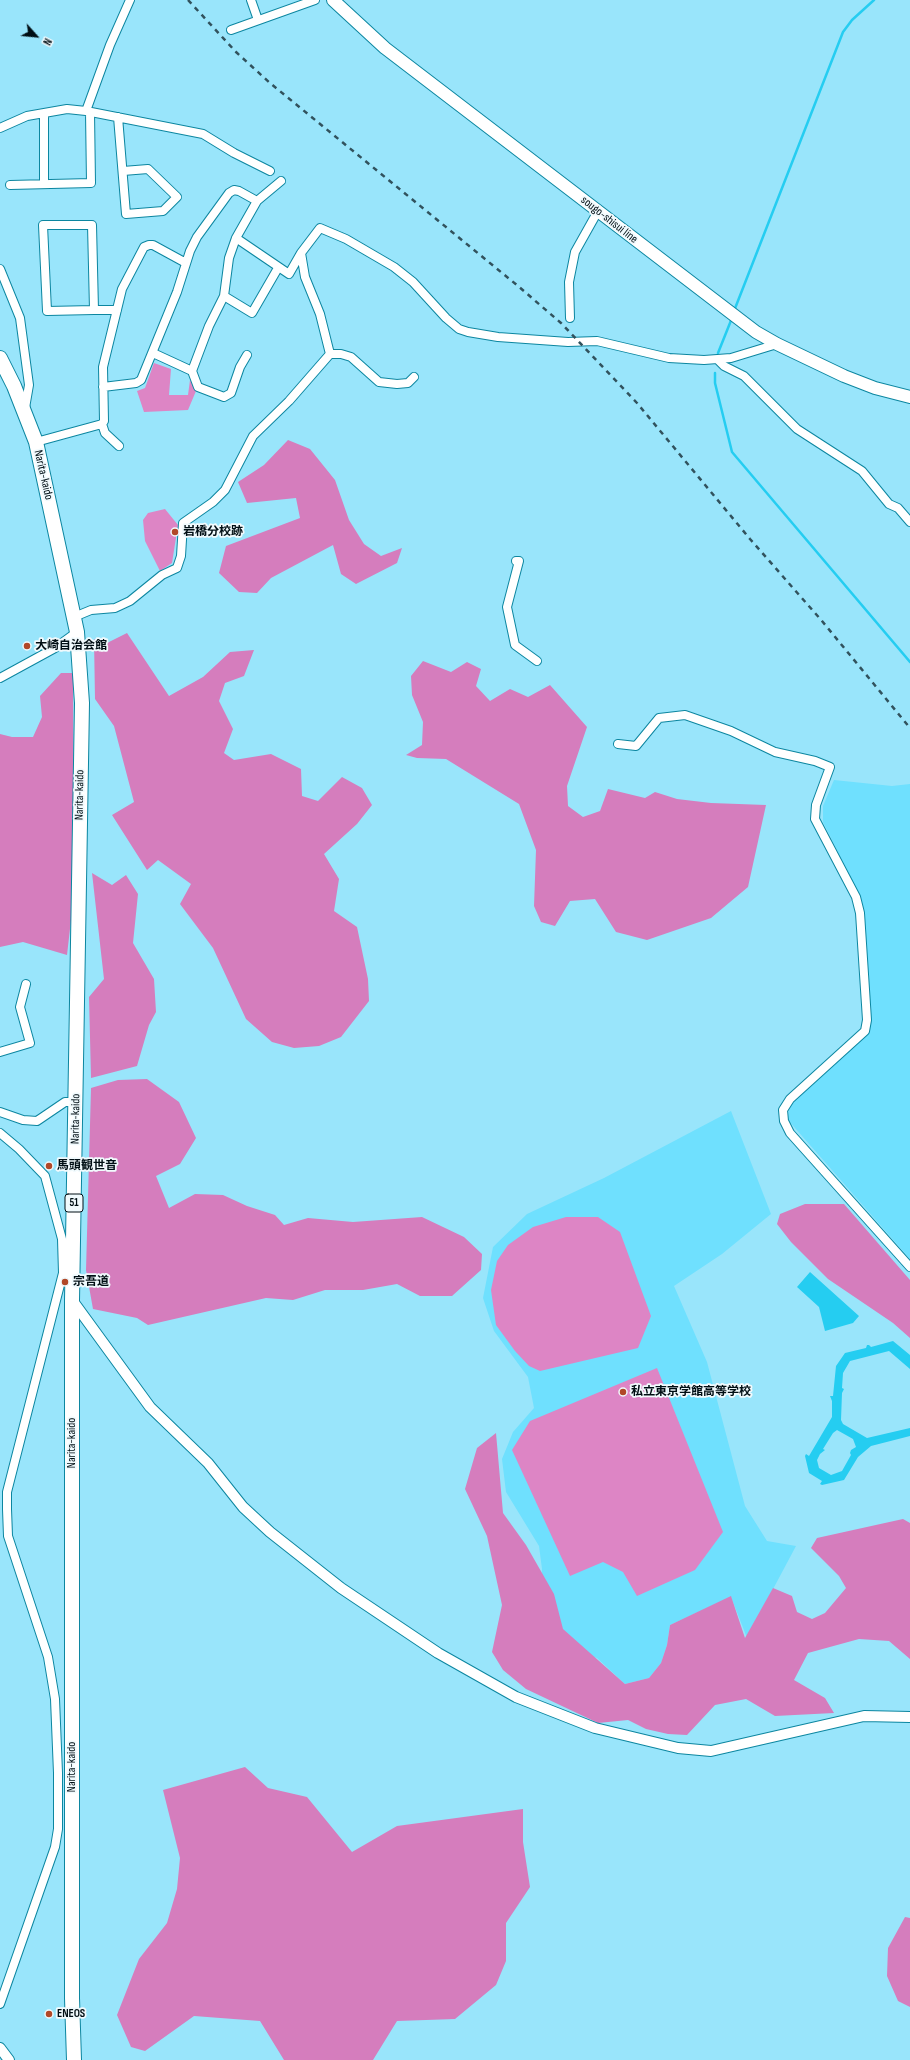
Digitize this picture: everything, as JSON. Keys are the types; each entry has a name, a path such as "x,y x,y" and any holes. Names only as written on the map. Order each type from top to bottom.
{"highway":[{"name":"Narita-kaido","path":"0,358 36,442 77,632 82,703 76,1102 68,1277 72,1300 72,1982 74,2060"}],"main road":[{"name":"sougo-shisui line","path":"333,0 385,48 734,315 777,344 844,376 875,388 910,397"}],"street":[{"path":"10,184 91,183 88,112 110,45 130,0"},
{"path":"251,0 258,20"},
{"path":"231,30 315,0"},
{"path":"0,128 27,116 66,109 88,112 203,134 234,153 270,171"},
{"path":"44,113 44,184"},
{"path":"118,118 126,214 163,211 178,197 148,169 123,171"},
{"path":"247,355 240,367 231,393 224,397 198,387 192,371 209,326 224,296 229,258 236,238 258,201 281,181"},
{"path":"103,387 136,383 141,380 197,237 229,193 234,190 239,191 258,201"},
{"path":"570,318 569,282 575,252 598,211"},
{"path":"94,310 92,225 43,225 47,311 117,310"},
{"path":"236,238 278,268 289,274 301,253 320,228 346,239 399,271 413,282 446,318 459,329 468,332 561,342 597,341 669,358 718,360 777,344"},
{"path":"119,446 105,433 102,424 104,421 103,367 122,290 144,247 153,245 186,263"},
{"path":"301,253 305,277 320,314 330,354"},
{"path":"224,296 252,313 278,268"},
{"path":"0,269 20,318 29,385 24,411"},
{"path":"153,352 192,371"},
{"path":"74,617 91,610 115,608 130,601 162,575 177,568 181,556 183,523 213,502 226,490 253,436 289,401 330,354 351,356 379,382 397,384 408,383 414,378"},
{"path":"718,360 724,366 744,376 797,429 862,471 889,504 898,508 910,522"},
{"path":"36,442 79,429 102,424"},
{"path":"516,560 519,560 507,607 510,622 515,645 537,661"},
{"path":"0,678 55,648 77,632"},
{"path":"618,744 636,746 659,718 686,715 731,731 774,752 815,761 830,767 816,805 815,819 856,897 860,913 867,1020 865,1031 790,1099 783,1110 784,1121 790,1132 910,1267"},
{"path":"0,1052 30,1043 20,1007 26,984"},
{"path":"0,1112 23,1120 37,1121 64,1102 76,1102"},
{"path":"0,1133 19,1148 45,1176 62,1239 68,1277 3,1509 8,1536 48,1657 55,1700 58,1773 58,1828 55,1847 0,2004"},
{"path":"72,1300 150,1407 208,1463 243,1507 270,1532 341,1588 438,1653 516,1697 595,1728 678,1748 711,1751 864,1716 910,1717"},
{"path":"0,2048 9,2060"}],"shaded area":[{"path":"154,363 171,369 169,395 188,395 190,380 196,391 188,410 144,412 137,391 145,388"},
{"path":"288,440 310,449 335,480 349,520 364,544 381,556 402,548 397,563 356,584 341,574 333,545 271,578 257,593 239,592 219,573 226,546 300,518 296,498 247,503 238,482 264,465"},
{"path":"165,509 178,525 172,563 160,571 145,541 143,520 148,513"},
{"path":"127,633 169,696 203,677 230,652 254,650 244,676 225,683 219,701 233,729 224,753 234,760 271,754 301,769 302,796 318,801 342,777 362,788 372,805 357,824 324,854 339,879 334,911 357,927 368,979 369,1001 341,1037 319,1046 294,1048 272,1042 246,1019 213,948 180,904 191,884 158,860 147,870 112,815 134,802 114,726 95,699 94,639 103,645"},
{"path":"423,661 451,672 467,662 481,669 476,686 490,701 510,689 528,697 550,685 587,727 567,786 568,806 583,817 600,811 608,789 645,798 655,792 677,799 711,803 766,805 748,887 711,918 647,940 616,932 595,899 570,901 555,926 541,922 534,906 536,850 519,804 446,759 417,758 406,755 422,745 423,722 412,695 411,676"},
{"path":"61,673 73,673 74,894 67,955 23,942 0,947 0,734 12,737 33,737 42,717 40,696"},
{"path":"834,780 892,786 910,784 910,1259 788,1120 789,1106 870,1020 863,907 858,892 823,822 823,806"},
{"path":"92,873 112,885 126,875 138,894 133,943 154,979 156,1012 149,1025 137,1066 91,1078 89,997 104,979"},
{"path":"147,1079 179,1102 196,1138 180,1164 156,1176 169,1208 195,1194 223,1195 247,1206 275,1215 284,1225 308,1218 353,1222 422,1217 464,1237 482,1254 481,1270 452,1296 420,1296 397,1284 363,1290 325,1290 293,1300 266,1298 148,1325 137,1318 93,1309 86,1270 91,1088 118,1080"},
{"name":"私立東京学館高等学校","path":"731,1111 771,1214 722,1254 674,1286 707,1362 745,1506 767,1541 796,1546 747,1638 731,1597 670,1625 667,1645 661,1663 649,1678 625,1684 597,1658 569,1650 540,1596 542,1569 539,1546 506,1492 502,1459 513,1432 534,1408 528,1377 494,1331 483,1298 493,1247 527,1214 604,1178"},
{"path":"805,1204 844,1204 910,1280 910,1338 893,1323 828,1279 791,1242 777,1224 780,1214"},
{"path":"566,1217 598,1217 620,1232 651,1316 638,1348 540,1371 529,1366 515,1351 496,1325 491,1290 497,1261 508,1245 533,1227"},
{"path":"810,1272 859,1316 853,1323 825,1331 819,1307 797,1287"},
{"path":"893,1341 910,1355 910,1369 889,1351 850,1361 843,1373 842,1388 844,1389 842,1393 841,1420 843,1424 867,1438 910,1428 910,1436 871,1446 858,1457 844,1480 822,1485 820,1484 822,1481 809,1473 805,1456 806,1454 809,1456 832,1417 832,1401 830,1396 833,1396 836,1366 845,1353 866,1348 867,1345 871,1347","holes":["837,1430 853,1439 856,1447 851,1450 851,1455 842,1471 831,1475 819,1468 817,1460 820,1454 825,1450 823,1449 833,1433"]},
{"path":"657,1368 723,1532 695,1570 637,1596 623,1572 603,1562 570,1576 512,1450 530,1421"},
{"path":"496,1433 503,1513 526,1545 554,1594 563,1629 625,1684 649,1678 661,1663 667,1645 670,1625 731,1596 745,1638 773,1588 792,1596 797,1612 812,1619 825,1613 846,1588 839,1576 811,1548 817,1538 903,1519 910,1523 910,1659 889,1641 859,1639 808,1653 794,1680 825,1698 834,1713 775,1716 746,1699 715,1705 687,1735 668,1734 646,1729 628,1720 598,1723 526,1689 503,1670 492,1652 502,1605 487,1536 465,1489 477,1448"},
{"path":"245,1767 268,1788 307,1797 352,1852 397,1826 523,1809 523,1842 530,1887 506,1923 506,1961 496,1985 455,2019 397,2021 373,2060 284,2060 260,2021 194,2016 145,2051 131,2047 117,2015 139,1959 167,1923 177,1889 180,1858 163,1790"},
{"path":"905,1917 910,1918 910,2007 898,2001 887,1976 888,1948"}],"waterway":[{"path":"734,311 843,32 852,20 874,0"},
{"path":"718,353 732,318"},
{"path":"715,373 715,383 732,452 910,662"}],"railway":[{"path":"188,0 236,52 270,83 561,323 637,403 750,539 822,621 910,728"}],"place":[{"name":"岩橋分校跡","path":"175,532"},
{"name":"大崎自治会館","path":"27,646"},
{"name":"馬頭観世音","path":"49,1166"},
{"name":"宗吾道","path":"65,1282"},
{"name":"私立東京学館高等学校","path":"623,1392"},
{"name":"ENEOS","path":"49,2014"}]}
